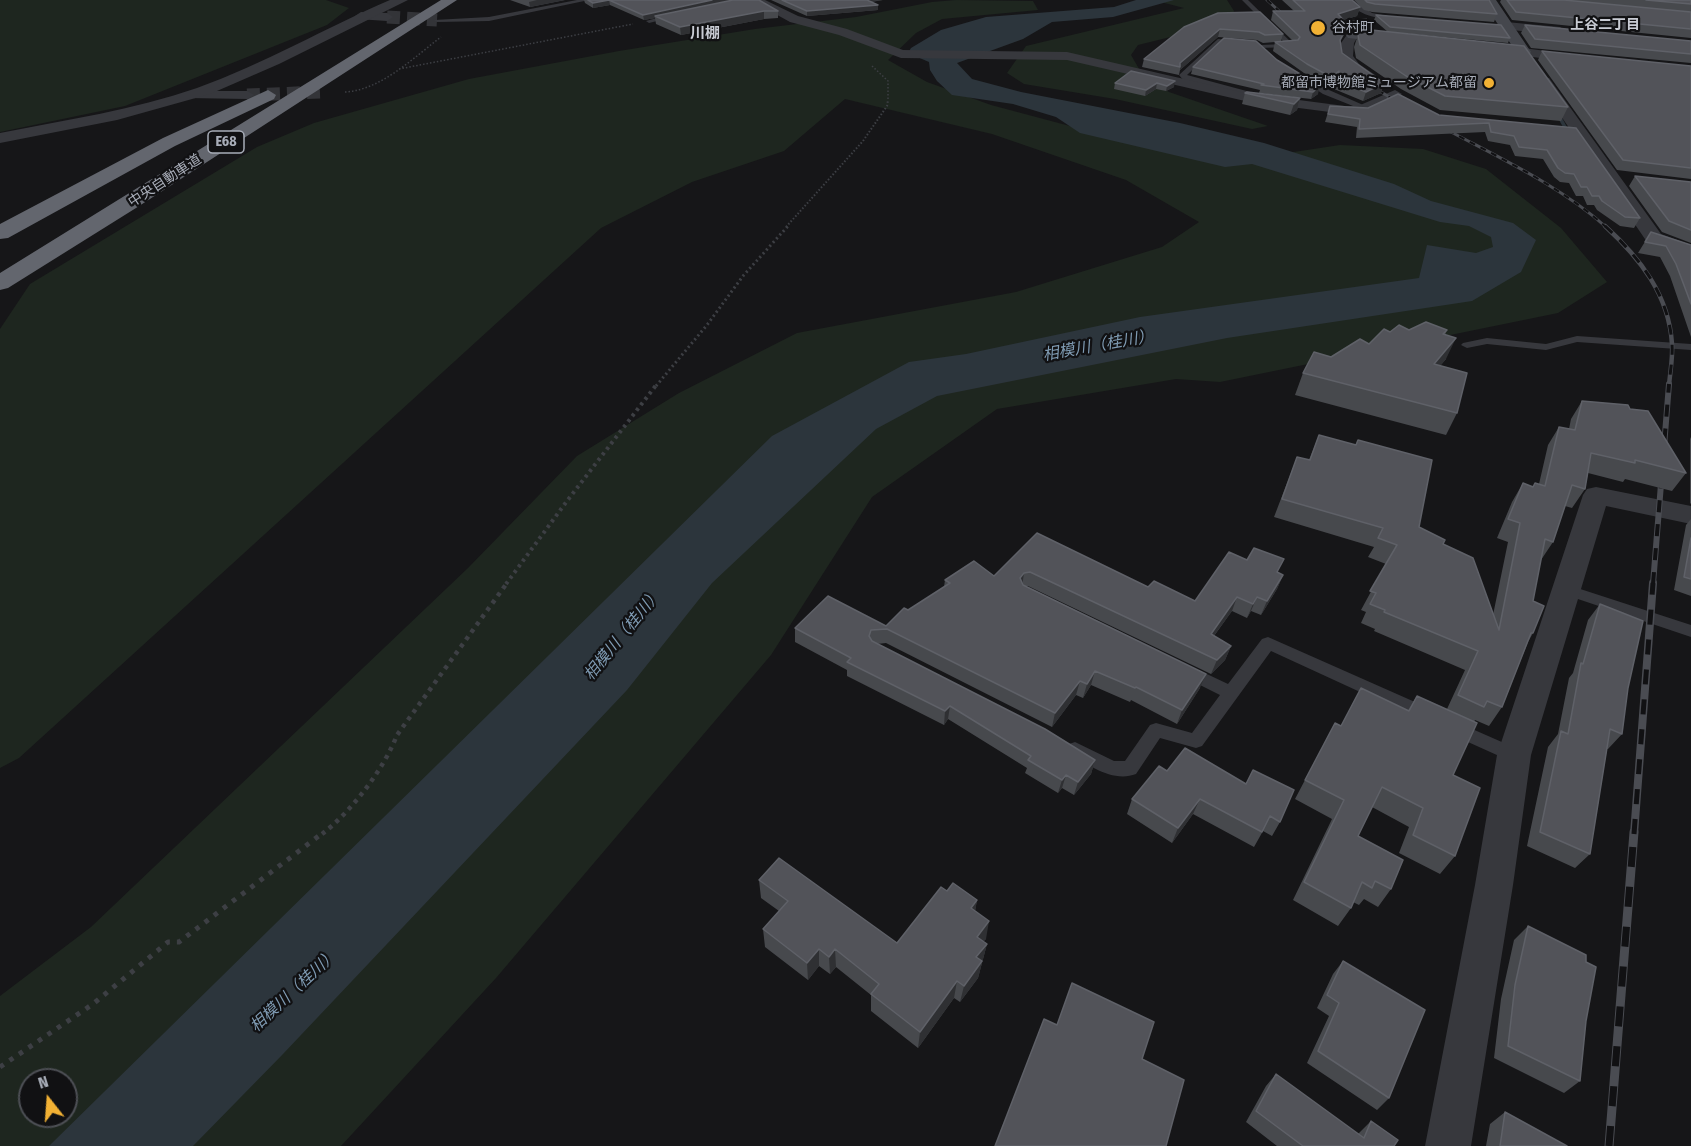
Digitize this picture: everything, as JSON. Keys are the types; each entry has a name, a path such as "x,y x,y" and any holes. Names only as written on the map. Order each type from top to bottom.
{"highway":[{"name":"中央自動車道","path":"90,204 429,0"},
{"name":"中央自動車道","path":"0,283 129,204 450,0"},
{"path":"0,233 169,142 279,89"}],"main road":[{"path":"1489,0 1500,26 1523,52"},
{"path":"1353,35 1412,41"},
{"path":"1501,50 1523,52"}],"street":[{"path":"0,138 110,116 193,95 231,80 361,16 401,0"},
{"path":"752,1 794,19 843,32 897,53 909,55 1067,56 1262,99 1344,110 1360,111 1400,97 1348,61 1344,53 1346,43 1353,35"},
{"path":"361,16 387,17"},
{"path":"1500,26 1575,33"},
{"path":"1523,52 1595,60"},
{"path":"1523,52 1654,238 1691,251"},
{"path":"193,95 247,95"},
{"path":"1558,128 1580,130"},
{"path":"1612,177 1635,180"},
{"path":"1448,1146 1515,755 1596,495 1691,515"}],"lane":[{"path":"437,20 507,16 586,0"},
{"path":"1245,0 1292,46 1258,45 1273,57"},
{"path":"1348,0 1369,20"},
{"path":"649,21 680,14"},
{"path":"1353,35 1340,23 1406,19"},
{"path":"1377,28 1390,39"},
{"path":"1246,42 1220,40 1183,75 1187,79 1262,99"},
{"path":"1298,74 1326,92 1366,108"},
{"path":"1467,345 1487,341 1546,347 1577,339 1691,347"},
{"path":"1568,590 1691,631"},
{"path":"1059,741 1112,768 1130,769 1156,730 1196,741 1268,643 1515,755"},
{"path":"1166,662 1231,693"}],"path":[{"path":"342,92 362,91 399,69 463,20"},
{"path":"399,69 649,21"},
{"path":"0,1067 93,1004 168,942 180,942 340,820 390,753 398,735 567,501 677,359 707,325 743,276 863,141 886,106 889,93 888,81 878,69 868,64"}],"shaded area":[{"path":"0,0 326,0 349,8 327,25 125,106 0,132"},
{"path":"1153,0 1227,0 1234,11 1227,23 1138,45 1131,55 1142,74 1169,92 1268,126 1252,129 1115,99 1024,84 1007,73 1026,46 1184,8"},
{"path":"1033,1 1038,10 942,19 916,33 888,60 927,82 991,105 1126,141 1241,160 1340,145 1423,149 1486,169 1561,228 1607,282 1558,313 1220,382 1176,379 997,409 872,497 771,655 496,978 341,1146 0,1146 0,996 91,927 468,568 577,456 679,393 797,333 1016,292 1162,247 1199,222 1126,180 992,134 845,99 784,151 692,182 601,228 19,758 0,768 0,329 30,284 257,147 314,123 469,79 755,29 856,17 932,2"}],"water":[{"name":"相模川（桂川）","path":"1136,0 1174,0 1113,17 1052,22 1023,39 957,63 972,79 1021,92 1180,123 1264,143 1394,184 1431,201 1513,223 1536,240 1521,272 1472,301 1227,338 937,396 876,429 712,583 627,690 193,1146 49,1146 67,1128 78,1128 78,1118 772,436 909,362 966,354 1140,317 1419,278 1427,245 1476,253 1493,247 1491,237 1469,226 1440,222 1252,164 1225,167 1080,133 1056,117 1013,104 952,95 937,81 930,70 929,62 908,53 911,48 941,30 986,17 1114,7"}],"building":[{"path":"588,0 609,0 593,3"},
{"path":"609,0 712,0 643,15"},
{"path":"733,0 759,0 778,11 764,11 680,27 655,16"},
{"path":"782,0 867,0 878,5 807,11"},
{"path":"1293,0 1352,0 1360,7 1338,14 1348,25 1340,40 1342,53 1384,83 1366,92 1337,80 1339,71 1331,77 1275,42 1298,40 1300,37 1273,11 1305,11"},
{"path":"1365,0 1489,0 1497,14 1375,4"},
{"path":"1507,0 1564,0 1691,12 1691,29 1516,12"},
{"path":"1646,0 1691,0 1691,4"},
{"path":"1260,12 1283,34 1265,35 1259,32 1220,29 1180,63 1180,67 1144,59 1184,27 1218,13"},
{"path":"1376,15 1501,25 1510,38 1390,27"},
{"path":"1525,25 1691,41 1691,54 1535,39"},
{"path":"1362,29 1524,46 1568,107 1445,96 1406,76 1360,45 1358,35"},
{"path":"1224,38 1256,41 1277,60 1320,86 1313,92 1261,85 1264,84 1193,67"},
{"path":"1542,51 1691,66 1691,168 1623,160"},
{"path":"1131,71 1175,81 1167,86 1157,83 1146,90 1115,83"},
{"path":"1245,93 1300,98 1294,104"},
{"path":"1398,94 1439,115 1576,128 1640,218 1625,217 1602,201 1599,196 1592,196 1587,187 1581,187 1574,174 1565,173 1558,168 1547,150 1519,147 1514,136 1491,132 1489,123 1359,129 1360,119 1328,114 1330,106 1368,108"},
{"path":"1635,176 1691,182 1691,230 1669,221"},
{"path":"1651,232 1691,245 1691,304 1676,264 1666,246 1645,242"},
{"path":"1426,322 1447,330 1443,334 1456,338 1434,364 1467,373 1457,413 1303,373 1314,352 1331,357 1360,339 1369,344 1384,329 1390,332 1399,325 1409,330"},
{"path":"1582,401 1628,405 1630,409 1648,411 1686,473 1635,460 1635,463 1591,453 1585,489 1572,485 1553,542 1545,539 1533,601 1544,606 1502,707 1487,701 1484,707 1458,695 1478,651 1370,604 1376,593 1370,591 1397,545 1378,538 1383,528 1282,499 1297,457 1310,460 1319,435 1356,445 1358,440 1432,460 1419,527 1445,540 1443,544 1473,558 1499,630 1520,523 1508,519 1523,483 1533,487 1535,483 1545,486 1559,427 1575,430"},
{"path":"1037,533 1148,587 1154,581 1195,601 1229,552 1247,560 1254,548 1284,559 1277,572 1283,575 1267,601 1257,597 1253,604 1237,597 1211,634 1231,646 1217,660 1030,572 1024,573 1020,578 1023,585 1206,674 1182,710 1136,687 1095,671 1087,684 1080,681 1055,713 887,629 871,630 869,636 872,641 1045,729 1095,760 1078,782 1066,775 1062,780 1028,760 1031,756 950,706 945,711 847,662 851,658 795,628 828,596 886,626 904,608 908,610 950,583 945,580 974,561 994,576"},
{"path":"1691,538 1691,579 1684,577"},
{"path":"1600,604 1643,621 1628,688 1622,734 1610,729 1590,854 1540,832 1561,731 1568,734 1581,663 1583,664"},
{"path":"1361,688 1409,711 1417,696 1477,723 1453,775 1480,788 1455,856 1413,835 1423,808 1382,787 1358,836 1403,860 1391,889 1375,881 1372,888 1362,882 1351,908 1304,882 1344,800 1305,780 1335,723 1341,726"},
{"path":"1185,748 1246,784 1253,770 1294,790 1280,822 1270,816 1262,832 1200,799 1178,828 1132,799 1159,766 1167,771"},
{"path":"779,858 897,943 941,887 947,891 953,883 977,900 971,908 989,921 977,937 987,944 976,957 982,961 964,986 957,981 920,1032 871,994 879,984 835,949 829,957 819,949 807,963 763,929 788,901 759,880"},
{"path":"1528,926 1586,955 1586,962 1596,967 1586,1021 1580,1081 1508,1046 1515,985"},
{"path":"1343,961 1425,1010 1389,1098 1318,1051 1339,1003 1327,995"},
{"path":"1072,983 1154,1022 1142,1059 1184,1080 1166,1146 995,1146 1044,1019 1057,1025"},
{"path":"1276,1074 1364,1138 1371,1121 1398,1140 1394,1146 1303,1146 1256,1111"},
{"path":"1505,1112 1567,1146 1500,1146"}],"waterway":[{"path":"1555,110 1565,126"}],"tunnel":[{"path":"387,17 437,20"},
{"path":"247,95 321,92"}],"railway":[{"path":"1267,0 1291,22"},
{"path":"1368,84 1404,106"},
{"path":"1438,125 1547,184 1568,197 1606,227"},
{"path":"1605,226 1641,264 1659,294 1670,326 1672,344 1669,386"},
{"path":"1653,584 1669,384"},
{"path":"1634,834 1653,583"},
{"path":"1609,1146 1634,832"}],"place":[{"name":"谷村町","path":"1318,28"},
{"name":"都留市博物館ミュージアム都留","path":"1489,83"}],"district":[{"name":"上谷二丁目","path":"1605,25"},
{"name":"川棚","path":"705,34"}]}
